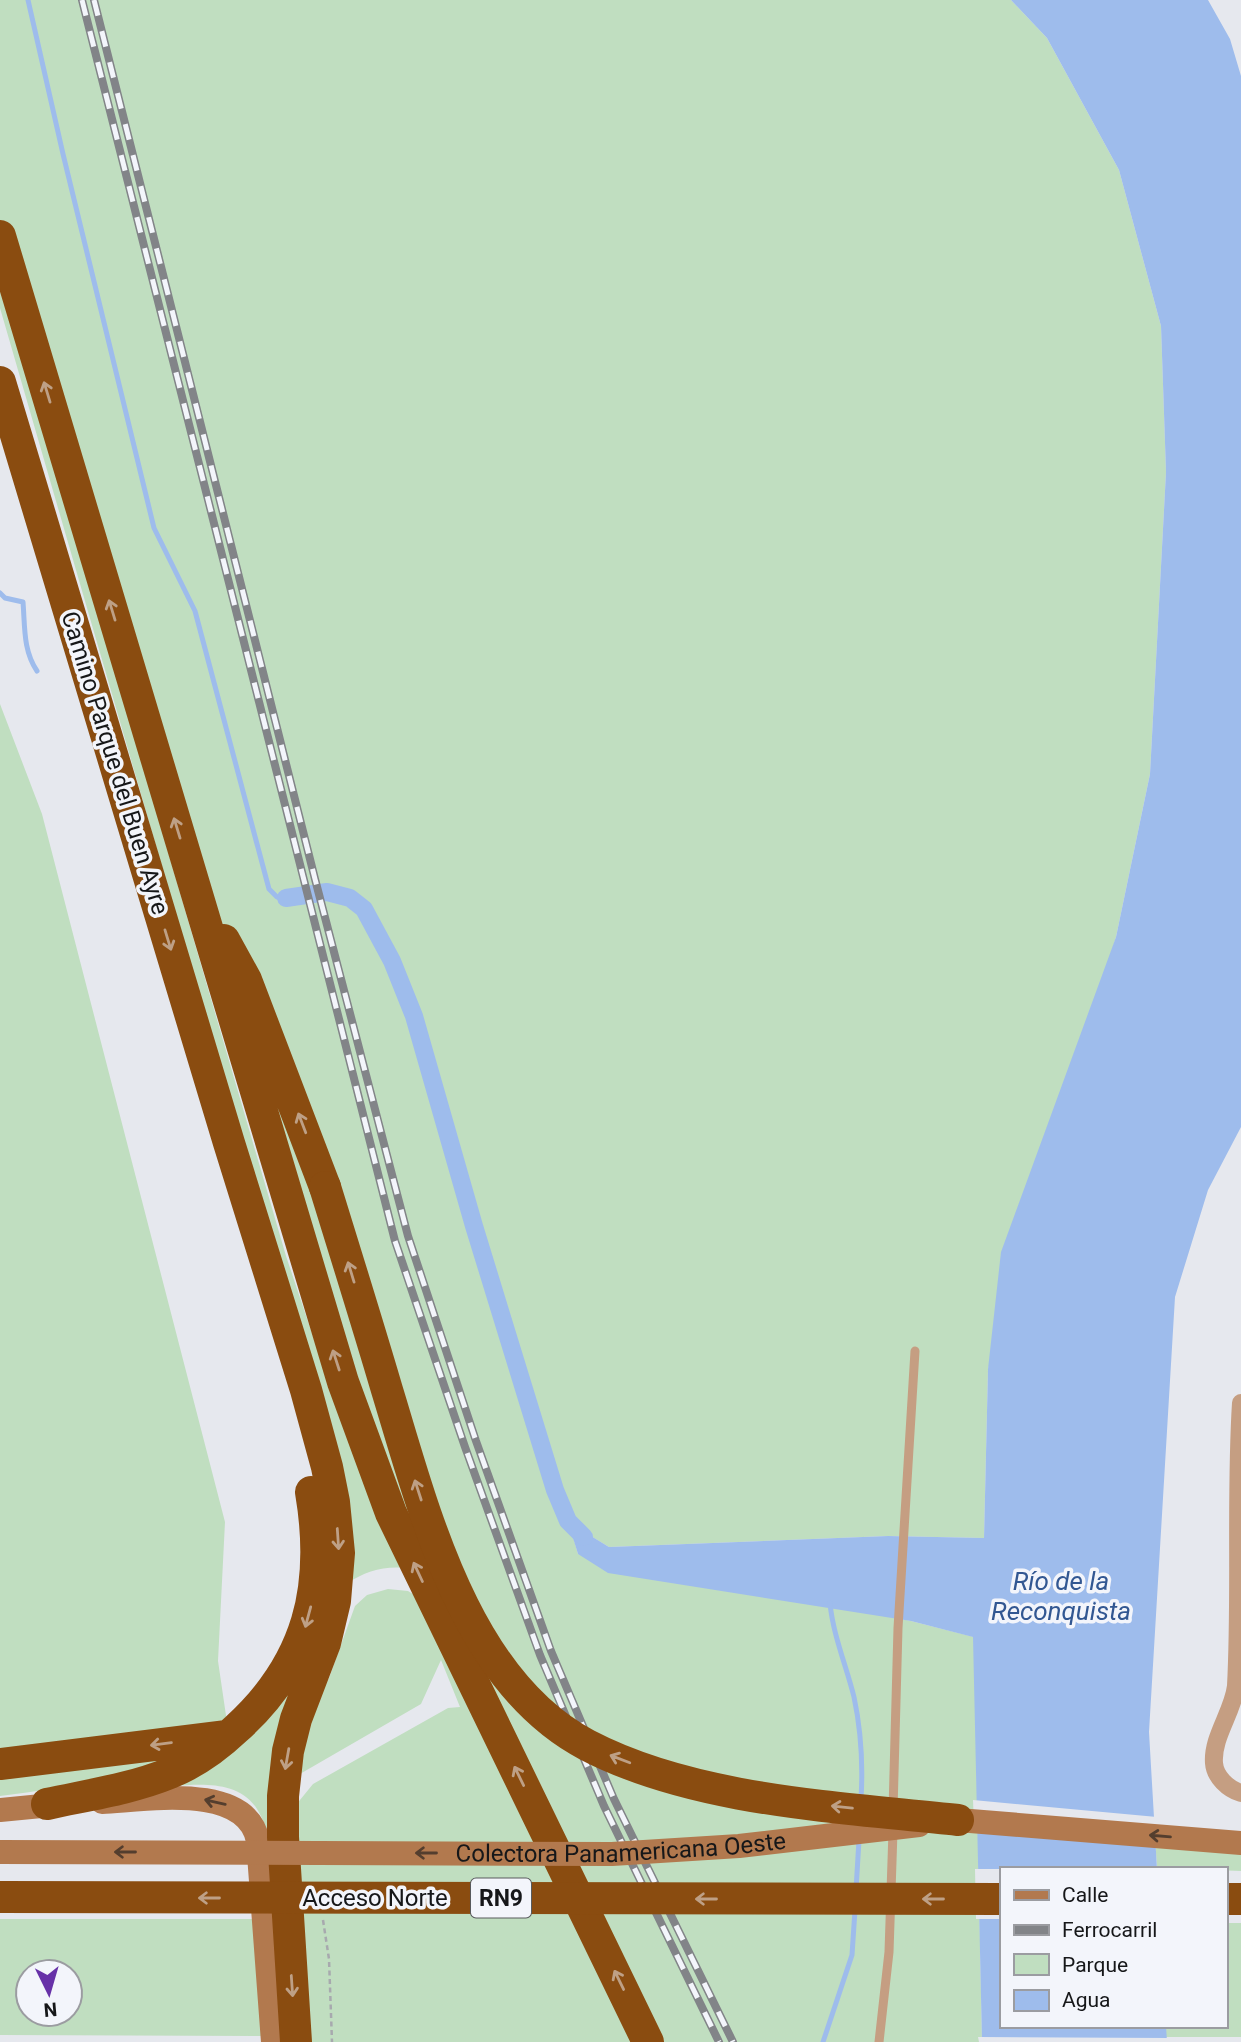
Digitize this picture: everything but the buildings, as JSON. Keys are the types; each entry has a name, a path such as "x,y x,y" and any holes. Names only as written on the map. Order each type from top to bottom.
{"highway":[{"name":"Camino Parque del Buen Ayre","path":"0,236 197,894"},
{"name":"Camino Parque del Buen Ayre","path":"0,382 229,1143"},
{"path":"0,446 57,570"},
{"path":"197,894 246,980 326,1187 433,1535 478,1633 505,1674 532,1705 567,1732 610,1756 697,1784 774,1799 958,1820"},
{"path":"197,894 324,1323 391,1513 648,2042"},
{"path":"47,1804 131,1786 170,1773 194,1761 229,1736 278,1684 295,1655 309,1617 317,1557 309,1476 229,1143"},
{"path":"229,1143 318,1432 338,1532 339,1572 335,1601 324,1643 296,1719 288,1751 283,1796 283,1837 296,2042"},
{"path":"0,1764 229,1736"},
{"name":"Acceso Norte","path":"0,1897 1000,1899"}],"main road":[{"path":"0,1810 47,1804 200,1799 224,1804 245,1815 254,1827 258,1842 273,2042"},
{"name":"Colectora Panamericana Oeste","path":"0,1852 660,1852 739,1846 958,1820 1235,1842"}],"street":[{"path":"1241,1403 1236,1683 1216,1747 1214,1763 1216,1771 1227,1785 1241,1793"}],"lane":[{"path":"879,2042 889,1952 898,1629 915,1351"}],"path":[{"path":"323,1914 329,1959 332,2042"}],"green space":[{"path":"0,0 1011,0 1047,38 1119,170 1161,326 1166,472 1150,774 1116,937 988,1369 984,1538 888,1536 609,1547 569,1523 578,1554 911,1621 974,1637 982,2042 648,2042 391,1513 0,236"},
{"path":"0,276 286,1256 331,1390 632,2042 305,2042 291,1811 313,1784 448,1708 460,1707 441,1660 421,1704 293,1778 300,1730 329,1678 355,1606 367,1595 388,1589 408,1591 418,1597 406,1568 375,1570 346,1584 174,908 0,308"},
{"path":"0,704 42,814 225,1522 218,1661 229,1736 0,1764"},
{"path":"321,1470 270,1836 255,1806 238,1792 218,1786 174,1786 289,1676"},
{"path":"113,1758 170,1759 86,1782 0,1796 0,1777"},
{"path":"1155,1837 1241,1845 1241,1871 1227,1870 1227,1867 1157,1867"},
{"path":"0,1919 255,1919 264,2036 0,2035"},
{"path":"1227,1923 1241,1923 1241,2037 1166,2037 1166,2028 1227,2028"}],"water":[{"name":"Río de la Reconquista","path":"1011,0 1208,0 1230,39 1241,76 1241,1127 1208,1190 1175,1297 1149,1732 1157,1867 1000,1867 1000,2028 1166,2028 1167,2042 982,2042 973,1637 911,1621 608,1573 578,1554 568,1522 609,1547 888,1536 984,1538 988,1369 1001,1252 1116,937 1150,774 1166,472 1161,326 1119,170 1047,38"}],"pier":[{"path":"973,1800 1157,1817 1158,1837 974,1824"},
{"path":"975,1869 1000,1869 1000,1919 976,1919"},
{"path":"978,2037 1170,2038 1170,2042 979,2042"}],"waterway":[{"path":"28,0 154,528 195,611 269,889 277,897 286,898"},
{"path":"0,593 5,598 23,602 27,647 37,671"},
{"path":"286,898 327,892 350,898 364,909 392,961 414,1016 474,1226 555,1490 568,1521 584,1537"},
{"path":"830,1603 856,1710 861,1748 861,1799"},
{"path":"856,1890 859,1840"},
{"path":"823,2042 852,1955 855,1910"}],"railway":[{"path":"82,0 395,1241 540,1655 604,1806 719,2042"},
{"path":"94,0 315,879 408,1236 476,1441 551,1651 614,1799 733,2042"}]}
